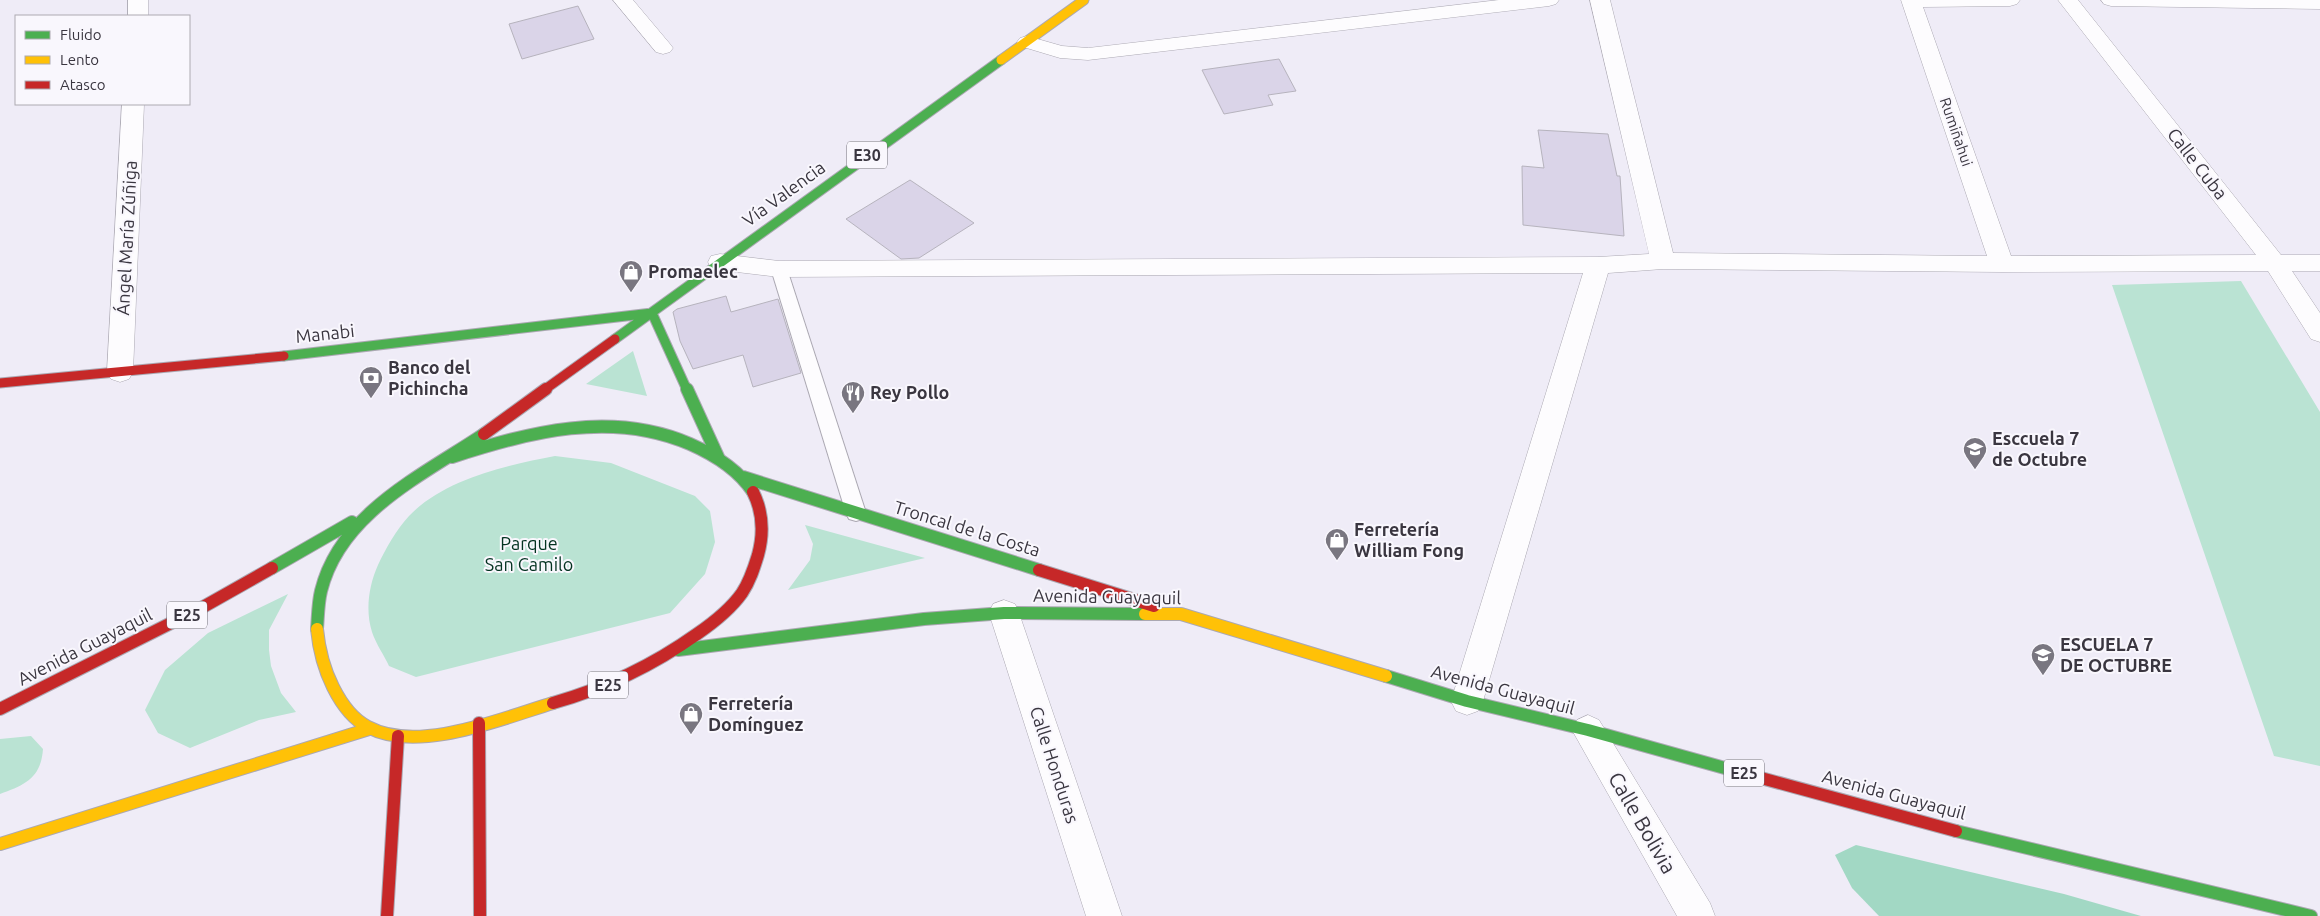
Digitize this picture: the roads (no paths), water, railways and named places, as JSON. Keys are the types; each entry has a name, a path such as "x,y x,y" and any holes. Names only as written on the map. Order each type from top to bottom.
{"main road":[{"name":"Vía Valencia","path":"452,457 1084,0"},
{"name":"Manabi","path":"0,383 362,348 652,313"},
{"path":"652,313 719,459"},
{"name":"E25","path":"611,424 647,429 684,440 719,459 743,477 757,499 763,521 759,555 747,585 723,616 674,650 632,675 586,693 479,723 437,732 398,736 369,729 342,706 324,669 315,628 320,590 332,558 346,535 369,512 452,457 512,437 556,428 611,424"},
{"name":"Troncal de la Costa","path":"743,477 1181,614"},
{"name":"Avenida Guayaquil","path":"0,710 203,607 369,512"},
{"name":"Avenida Guayaquil","path":"674,650 924,619 1004,613 1181,614 1467,701 1588,730 1954,830 2311,916"},
{"path":"479,723 480,916"},
{"path":"0,844 369,729"},
{"path":"387,916 398,736"}],"street":[{"path":"138,0 138,15"},
{"path":"623,0 663,48"},
{"path":"1026,42 1060,52 1088,54 1549,0"},
{"path":"1600,0 1664,261"},
{"path":"1911,1 2010,0"},
{"name":"Calle Cuba","path":"2068,0 2274,262 2320,333"},
{"path":"2111,0 2318,3"},
{"name":"Rumiñahui","path":"1911,1 2002,264"},
{"name":"Ángel María Zúñiga","path":"120,372 133,105"},
{"path":"720,262 780,268 1598,265 1664,261 2002,264 2320,263"},
{"path":"1467,701 1598,265"},
{"name":"Calle Honduras","path":"1004,613 1104,916"},
{"name":"Calle Bolivia","path":"1588,730 1697,916"}],"lane":[{"path":"780,268 856,513"}],"place":[{"name":"Promaelec","path":"631,293"},
{"name":"Banco del Pichincha","path":"371,399"},
{"name":"Rey Pollo","path":"853,414"},
{"name":"Esccuela 7 de Octubre","path":"1975,470"},
{"name":"Ferretería William Fong","path":"1337,561"},
{"name":"ESCUELA 7 DE OCTUBRE","path":"2043,676"},
{"name":"Ferretería Domínguez","path":"691,735"}],"park label":[{"name":"Parque San Camilo","path":"529,554"}]}
